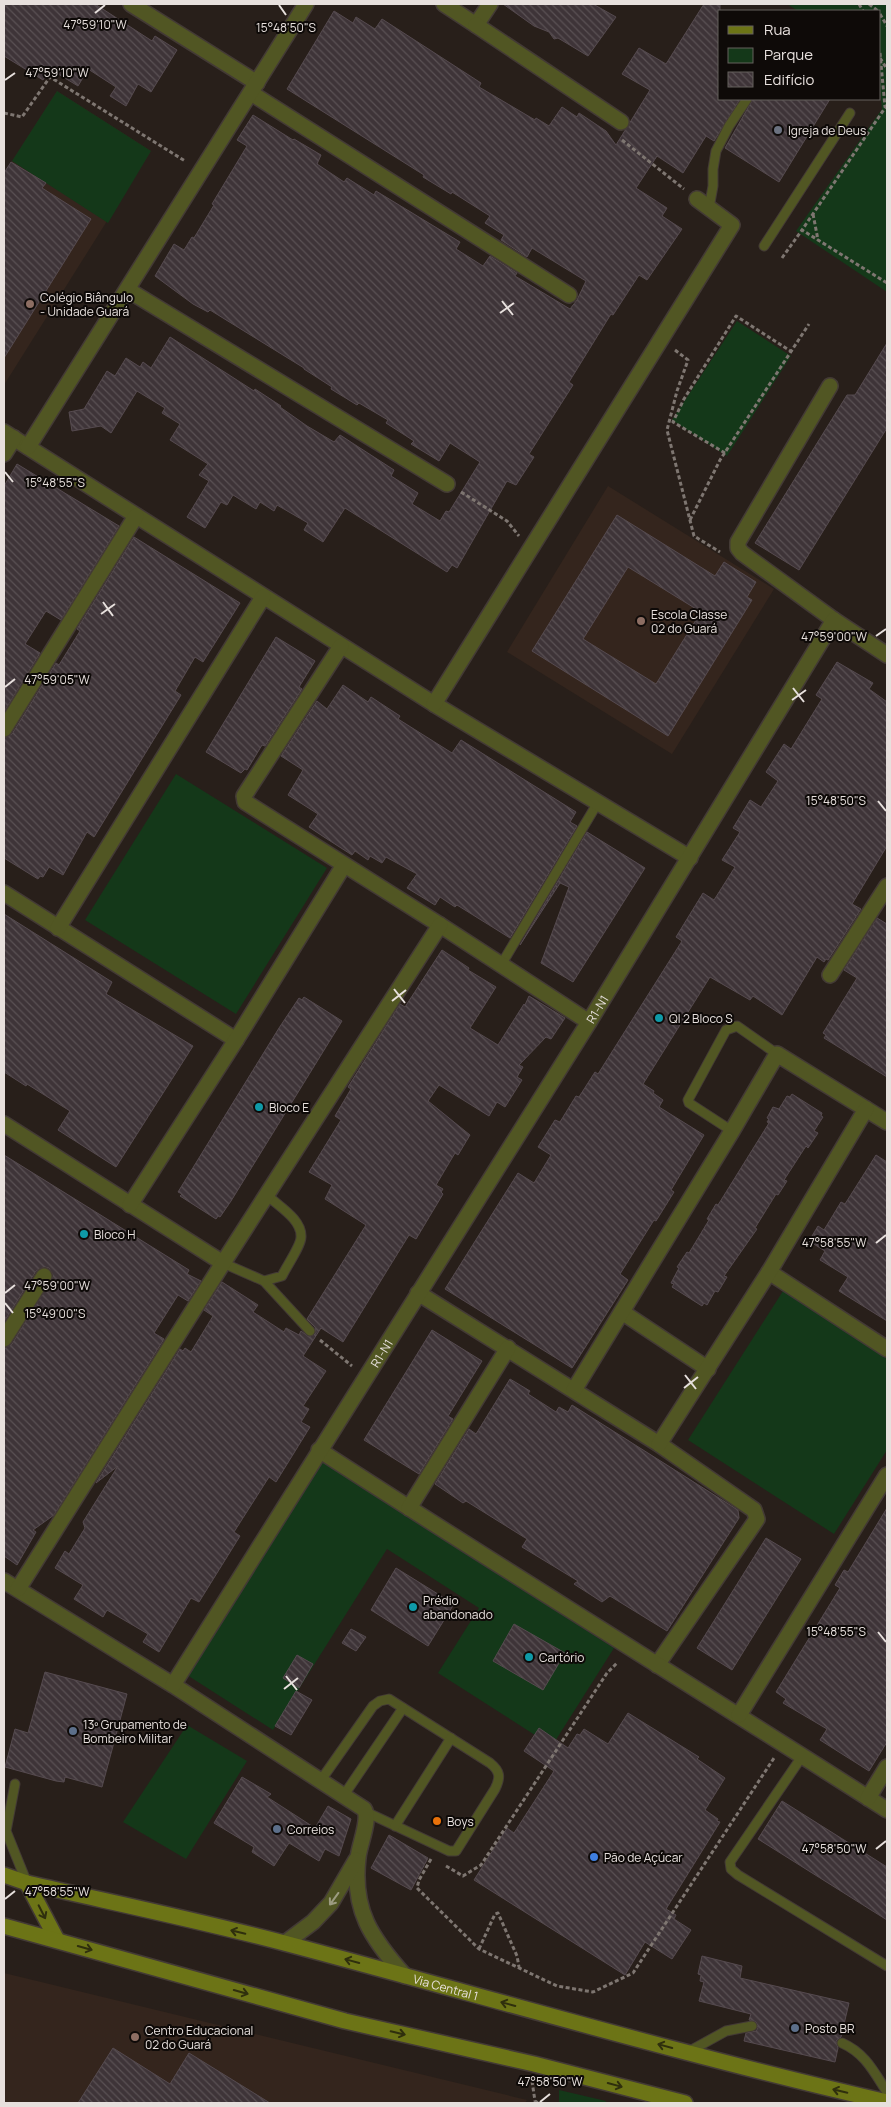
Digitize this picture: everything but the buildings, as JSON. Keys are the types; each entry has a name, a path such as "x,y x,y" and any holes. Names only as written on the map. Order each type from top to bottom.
{"main road":[{"name":"Via Central 1","path":"4,1875 27,1883 285,1943 688,2052 887,2102"},
{"path":"27,1883 56,1940"},
{"path":"4,1926 345,2021 534,2064 685,2103"}],"street":[{"path":"131,4 254,88 569,295"},
{"path":"28,447 128,290 200,170 306,4"},
{"path":"444,4 620,122"},
{"path":"476,25 490,4"},
{"path":"434,704 732,225 697,199"},
{"path":"128,290 446,484"},
{"path":"830,386 738,542 738,548 742,553 834,620 887,654"},
{"path":"4,454 9,435 434,704 597,804 690,858"},
{"path":"4,729 136,516"},
{"path":"58,928 263,597"},
{"name":"R1-N1","path":"173,1685 589,1022 834,620"},
{"path":"341,646 244,796 247,804 440,925 589,1022"},
{"path":"130,1205 236,1040 344,865"},
{"path":"830,975 887,886"},
{"path":"4,894 236,1040"},
{"path":"18,1589 266,1195 440,925"},
{"path":"574,1390 777,1054 887,1122"},
{"path":"659,1444 769,1272 866,1109"},
{"path":"4,1124 223,1263"},
{"path":"769,1272 887,1349"},
{"path":"4,1339 44,1276"},
{"path":"418,1294 508,1348 659,1444 754,1510 757,1519 657,1665"},
{"path":"622,1312 708,1369"},
{"path":"409,1508 508,1348"},
{"path":"319,1450 657,1665 784,1742 887,1810"},
{"path":"738,1715 887,1475"},
{"path":"4,1581 173,1685 361,1806 366,1812 358,1856 357,1886 365,1922 392,1962 405,1976"},
{"path":"868,1798 887,1767"},
{"path":"285,1943 313,1922 331,1903 358,1856"}],"lane":[{"path":"709,208 716,151 729,126 746,100"},
{"path":"764,246 850,113"},
{"path":"501,965 597,804"},
{"path":"732,1131 688,1100 721,1038 726,1030 737,1026 777,1054"},
{"path":"264,1281 282,1276 302,1238 296,1221 266,1195"},
{"path":"223,1263 264,1281 310,1331"},
{"path":"321,1780 373,1706 380,1701 389,1699 497,1769 500,1780 456,1851 449,1851 366,1812"},
{"path":"344,1795 402,1708"},
{"path":"395,1826 451,1738"},
{"path":"804,1755 730,1862 731,1869 887,1966"},
{"path":"15,1784 6,1831 27,1883"},
{"path":"688,2052 726,2031 752,2026"},
{"path":"842,2043 864,2057 887,2092"}],"path":[{"path":"782,258 886,106 881,66"},
{"path":"4,113 22,117 50,77 200,170"},
{"path":"620,122 614,133 697,199"},
{"path":"813,214 819,240"},
{"path":"802,230 887,283"},
{"path":"725,453 672,422 684,399 736,316 792,352"},
{"path":"690,521 725,453 792,352 808,324"},
{"path":"661,340 688,360 677,390 667,430 694,536 726,556"},
{"path":"446,484 507,521 530,550"},
{"path":"310,1331 340,1357 367,1376"},
{"path":"444,1865 463,1876 481,1865 607,1673 616,1662 624,1662"},
{"path":"438,1861 433,1857 418,1880 417,1888 479,1949 557,1986 593,1992 633,1973 784,1742"},
{"path":"479,1949 495,1914 498,1914 517,1956 520,1968"},
{"path":"531,2075 536,2103"}],"shaded area":[{"name":"Colégio Biângulo - Unidade Guará","path":"57,91 151,151 4,385 4,174"},
{"name":"Escola Classe 02 do Guará","path":"608,486 774,589 672,754 507,652"},
{"name":"Centro Educacional 02 do Guará","path":"4,1973 527,2100 525,2103 4,2103"}],"green space":[{"path":"787,4 887,4 887,292 796,231 882,109 881,10 796,10"},
{"path":"57,91 151,151 108,223 12,161"},
{"path":"737,321 791,356 727,456 672,420"},
{"path":"176,774 327,868 236,1014 85,920"},
{"path":"783,1291 887,1359 887,1450 834,1534 688,1440"},
{"path":"323,1462 614,1648 552,1746 438,1673 479,1608 387,1549 273,1730 187,1675"},
{"path":"187,1725 247,1761 186,1859 123,1822"},
{"path":"559,2090 606,2101 605,2103 561,2103 559,2102"}],"place":[{"name":"Igreja de Deus","path":"778,130"},
{"name":"Colégio Biângulo - Unidade Guará","path":"30,304"},
{"name":"Escola Classe 02 do Guará","path":"641,621"},
{"name":"QI 2 Bloco S","path":"659,1018"},
{"name":"Bloco E","path":"259,1107"},
{"name":"Bloco H","path":"84,1234"},
{"name":"Prédio abandonado","path":"413,1607"},
{"name":"Cartório","path":"529,1657"},
{"name":"13º Grupamento de Bombeiro Militar","path":"73,1731"},
{"name":"Boys","path":"437,1821"},
{"name":"Correios","path":"277,1829"},
{"name":"Pão de Açúcar","path":"594,1857"},
{"name":"Posto BR","path":"795,2028"},
{"name":"Centro Educacional 02 do Guará","path":"135,2037"}]}
